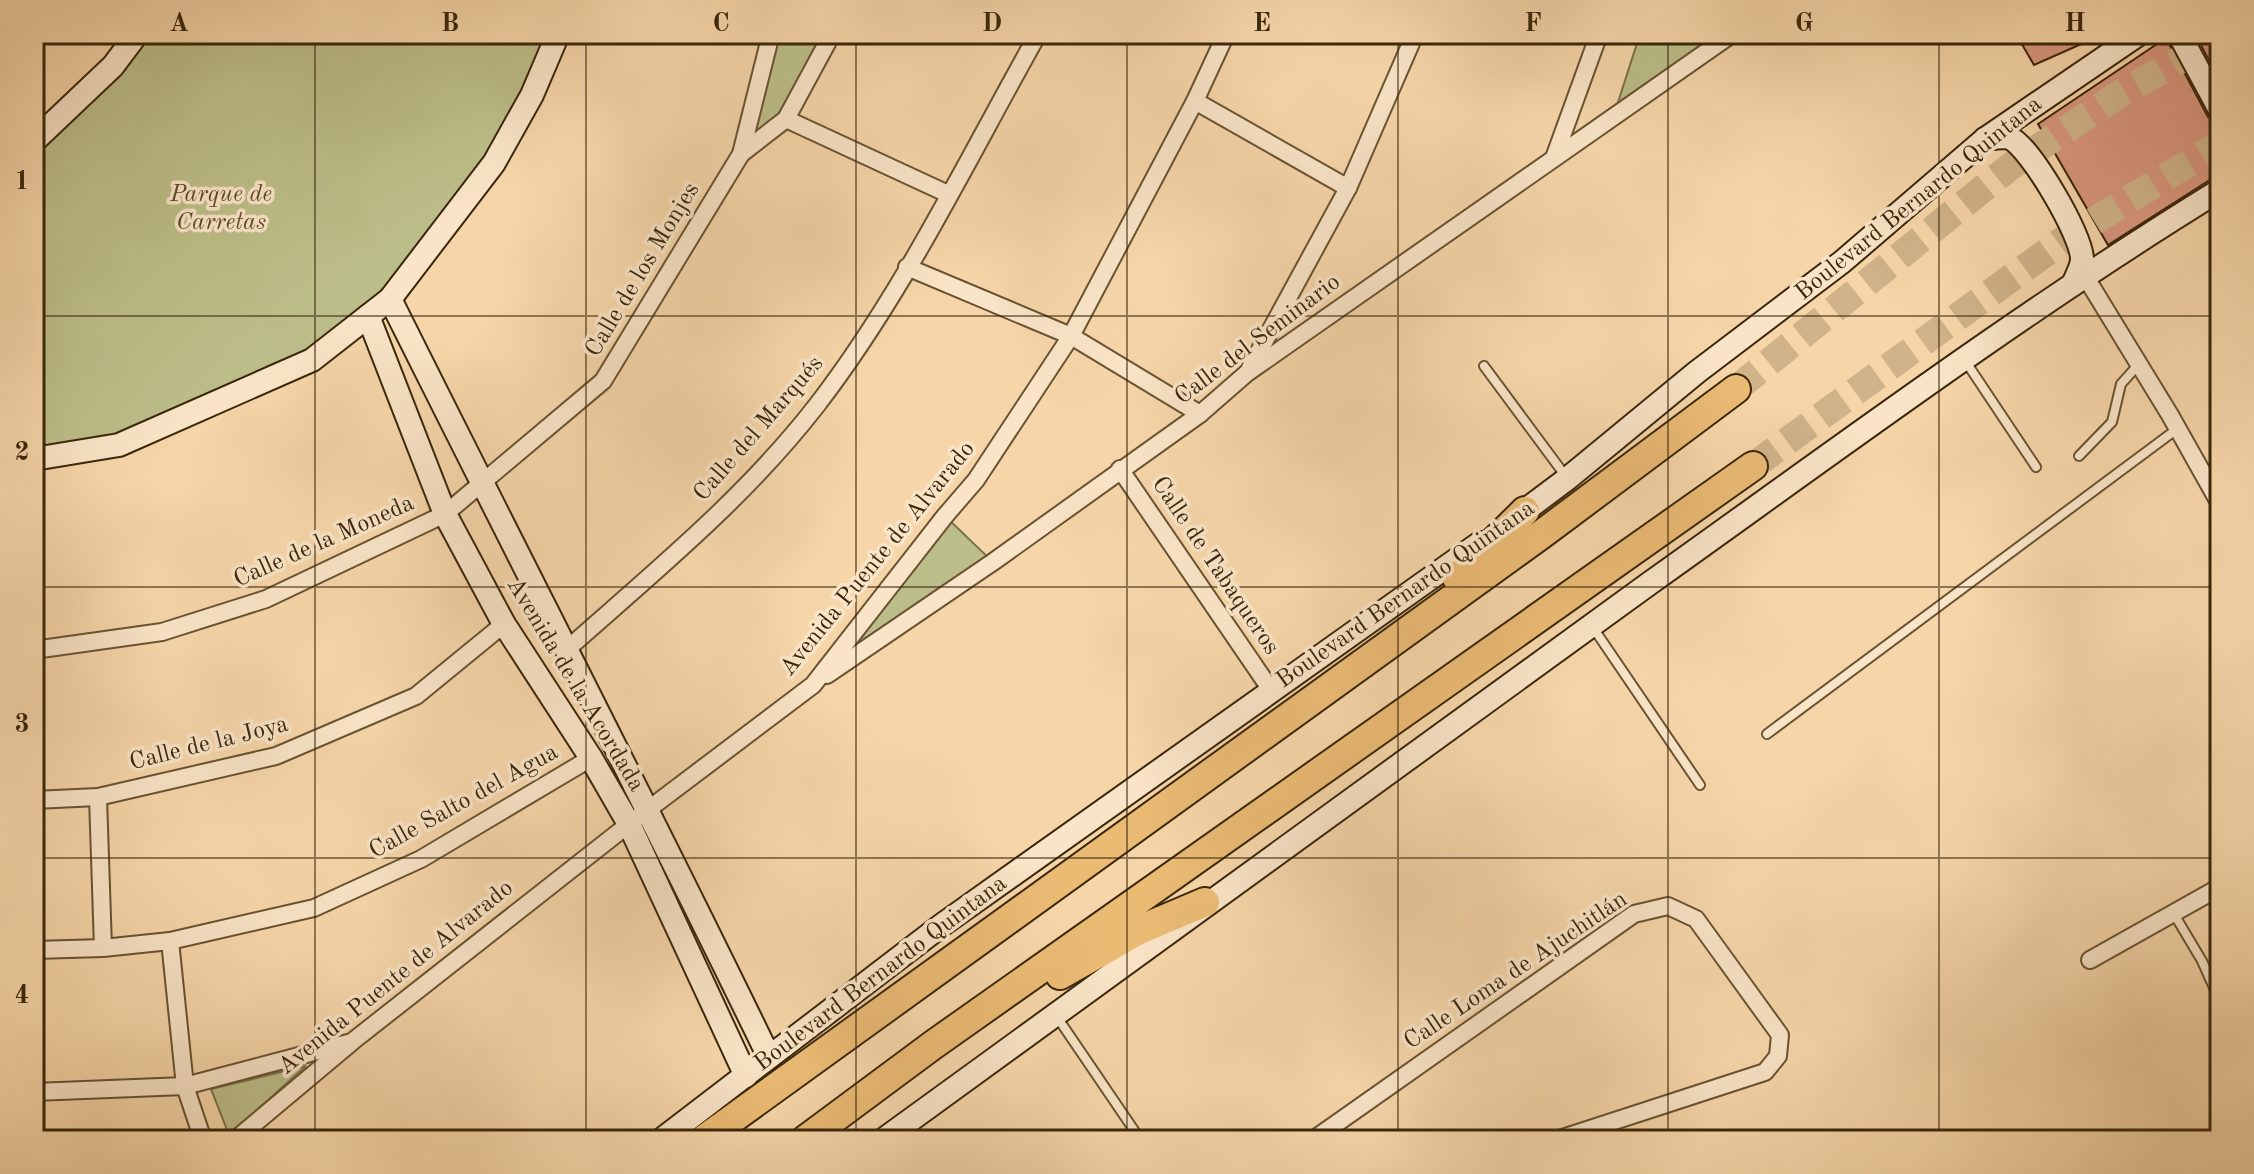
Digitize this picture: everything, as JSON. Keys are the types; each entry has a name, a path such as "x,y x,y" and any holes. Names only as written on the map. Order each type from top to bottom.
{"highway":[{"name":"Boulevard Bernardo Quintana","path":"703,1140 1542,534 1736,389"},
{"path":"805,1140 933,1045 1753,466"},
{"path":"1160,810 1183,780 1466,572 1525,511"},
{"path":"933,1045 1139,930 1205,902"}],"main road":[{"path":"34,141 113,66 137,34"},
{"path":"34,459 119,445 312,360 390,299 494,163 532,95 558,34"},
{"name":"Boulevard Bernardo Quintana","path":"661,1140 942,925 1525,511 1697,372 1842,262 1985,139 2139,34"},
{"path":"2179,34 2220,110"},
{"path":"1985,139 2007,137 2022,146 2061,206 2079,241 2083,261 2080,279"},
{"path":"883,1140 1205,902 1964,358 2080,279 2220,190"},
{"name":"Avenida de la Acordada","path":"390,299 565,651 649,810 769,1057"},
{"name":"Avenida de la Acordada","path":"368,316 445,514 504,624 591,758 629,824 746,1076"}],"street":[{"name":"Calle de los Monjes","path":"445,514 603,381 741,154 771,34"},
{"path":"741,154 786,119 832,34"},
{"name":"Calle del Marqués","path":"565,651 734,500 817,406 882,312 1038,34"},
{"name":"Avenida Puente de Alvarado","path":"235,1140 353,1041 629,824 813,685 976,480 1071,336 1195,101 1226,34"},
{"path":"1247,373 1348,188 1415,34"},
{"path":"1554,158 1599,34"},
{"name":"Calle del Seminario","path":"813,685 993,562 1200,414 1247,373 1732,34"},
{"path":"1195,101 1348,188"},
{"path":"786,119 948,194"},
{"path":"907,267 1071,336 1200,414"},
{"path":"2080,279 2139,364 2220,504"},
{"name":"Calle de Tabaqueros","path":"1120,469 1271,690"},
{"name":"Calle de la Moneda","path":"34,650 162,632 266,599 445,514"},
{"name":"Calle de la Joya","path":"34,800 98,797 276,756 416,696 504,624"},
{"name":"Calle Salto del Agua","path":"34,950 103,948 170,941 314,908 421,859 591,758"},
{"path":"98,797 103,948"},
{"path":"2090,960 2220,887"},
{"name":"Calle Loma de Ajuchitlán","path":"1313,1140 1634,914 1668,906 1696,919 1780,1035 1778,1056 1765,1072 1556,1140"},
{"path":"170,941 185,1086 203,1140"},
{"path":"34,1092 185,1086 353,1041"}],"lane":[{"path":"1964,358 2036,467"},
{"path":"2079,456 2112,422 2121,384 2139,364"},
{"path":"1484,366 1567,479"},
{"path":"1767,734 2177,428"},
{"path":"1592,625 1700,785"},
{"path":"2174,913 2202,961 2220,1001"},
{"path":"1055,1013 1140,1139"}],"green space":[{"name":"Parque de Carretas","path":"137,34 556,34 494,163 390,299 312,360 119,445 34,459 34,149"},
{"path":"771,34 832,34 786,119 741,154"},
{"path":"1640,34 1733,34 1612,121"},
{"path":"945,516 993,562 813,685"},
{"path":"306,1066 229,1135 211,1089"}],"building":[{"path":"2016,34 2104,34 2034,65"},
{"path":"2195,34 2220,34 2220,81"},
{"path":"2166,38 2208,117 2220,124 2220,176 2108,245 2038,124"}],"tunnel":[{"path":"1736,389 2011,166 2118,95 2220,37"},
{"path":"1753,466 2066,238 2220,144"}]}
